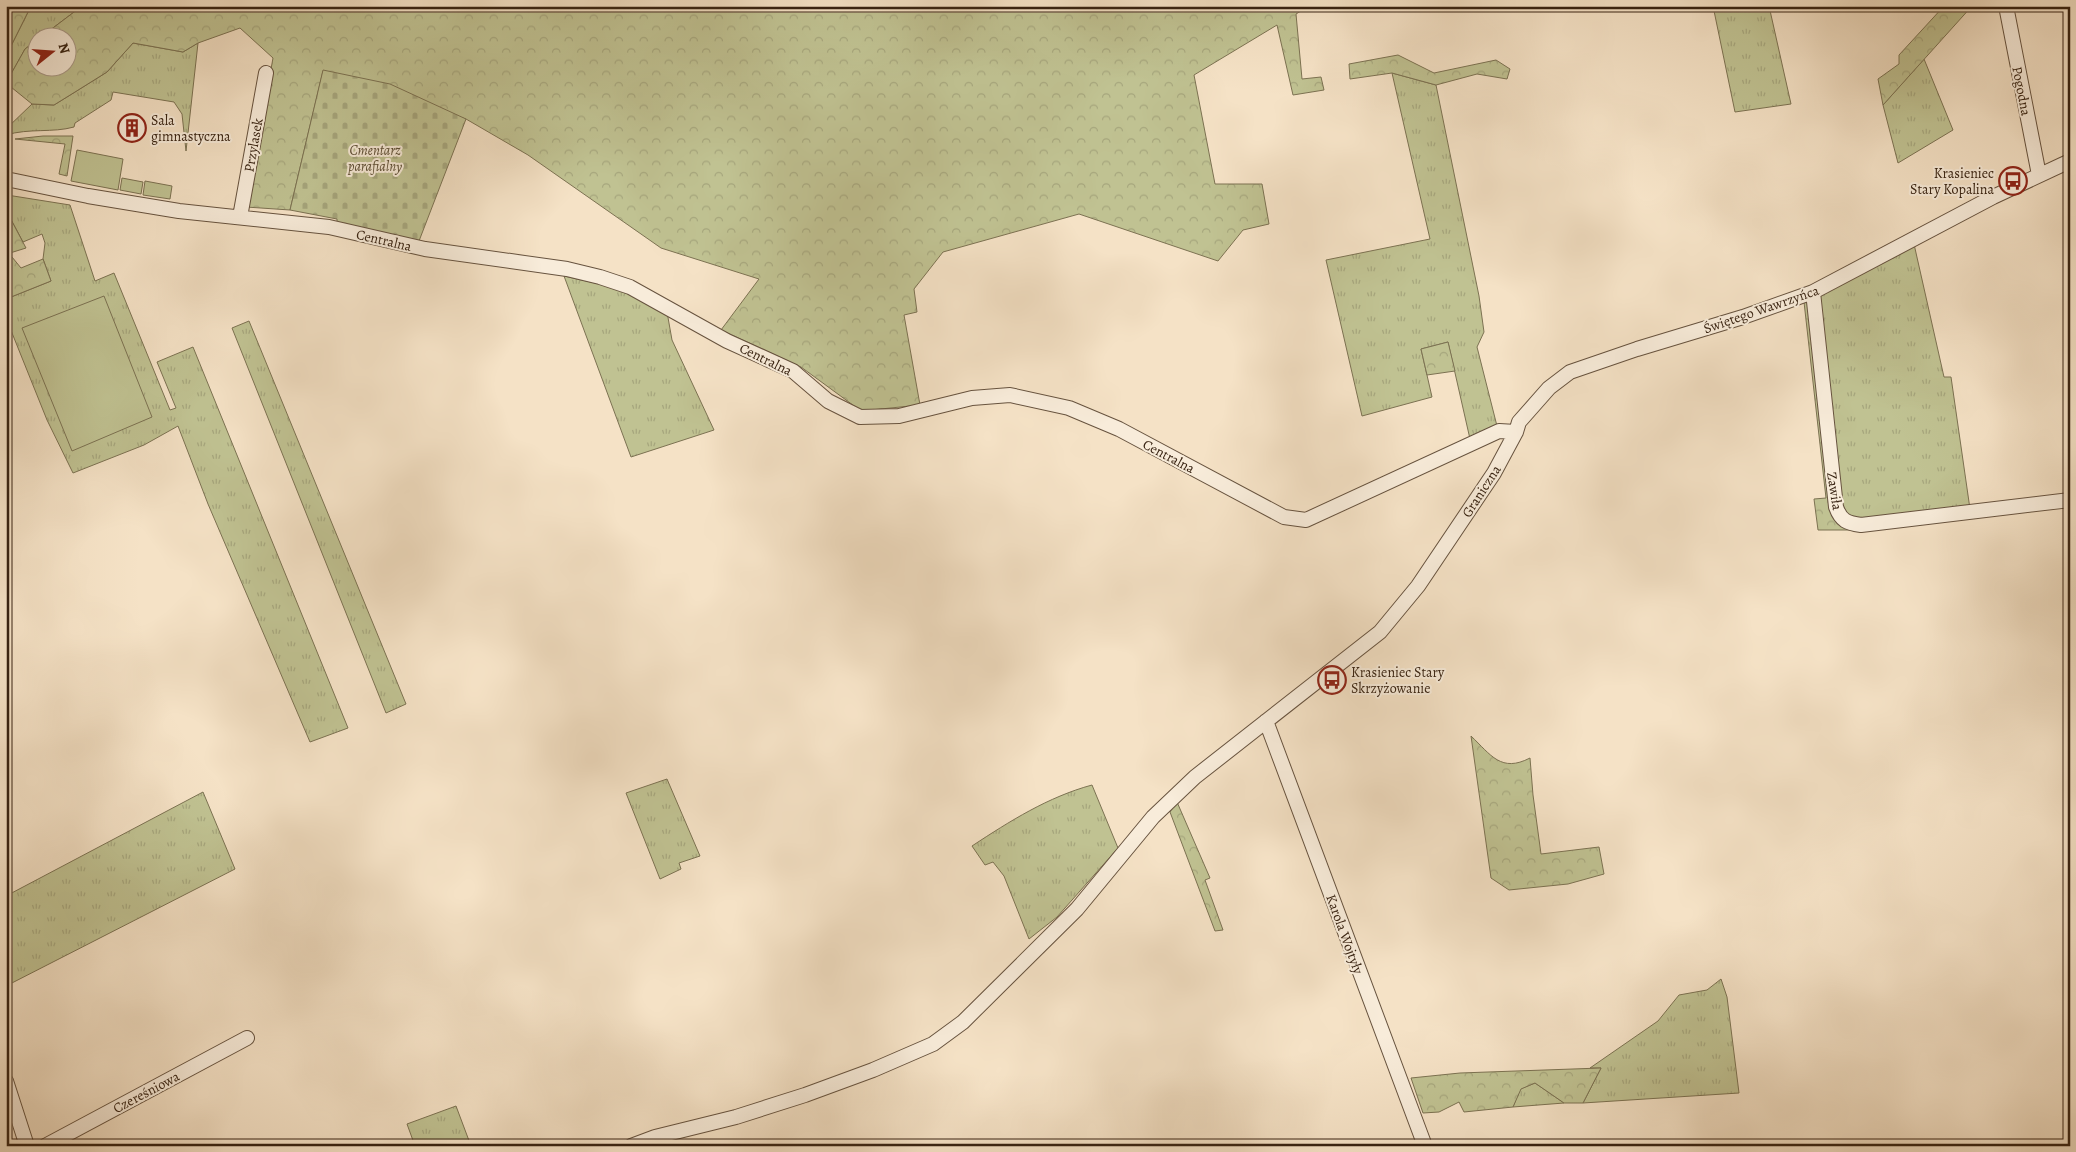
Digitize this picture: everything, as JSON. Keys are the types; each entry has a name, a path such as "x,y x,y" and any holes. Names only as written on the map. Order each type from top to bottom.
{"street":[{"name":"Pogodna","path":"2006,6 2039,175"},
{"name":"Przylasek","path":"240,217 266,73"},
{"name":"Świętego Wawrzyńca","path":"1516,432 1518,422 1550,388 1570,372 1637,349 1742,317 1813,292 2039,175 2070,162"},
{"name":"Centralna","path":"6,178 88,196 174,210 329,227 425,249 567,269 600,277 630,287 727,341 793,371 828,401 860,418 899,416 972,398 1010,395 1069,408 1119,429 1284,517 1306,520 1499,431 1516,432"},
{"name":"Zawiła","path":"1813,292 1836,507 1846,523 1861,526 2070,500"},
{"name":"Graniczna","path":"656,1142 791,1100 873,1070 934,1044 963,1022 1077,909 1153,817 1195,777 1380,632 1418,586 1494,473 1516,432"},
{"name":"Karola Wojtyły","path":"1266,721 1425,1146"},
{"name":"Czereśniowa","path":"44,1146 247,1038"},
{"path":"6,1082 28,1146"},
{"path":"631,1146 656,1142"}],"green space":[{"path":"6,6 31,6 6,56"},
{"path":"31,6 82,6 53,28 28,28 28,47 6,83 6,56"},
{"path":"82,6 1309,6 1296,14 1302,79 1321,77 1324,90 1293,95 1277,25 1194,75 1215,184 1262,184 1269,224 1243,230 1218,261 1079,214 943,252 914,289 917,312 904,315 920,405 861,411 801,367 721,330 759,279 661,248 528,155 466,119 323,71 290,210 246,207 273,58 240,28 198,43 183,52 133,43 107,72 54,105 32,104 6,83 28,47 28,78 78,78 78,28 53,28"},
{"path":"1713,6 1769,6 1791,104 1735,112"},
{"path":"1944,6 1972,6 1883,105 1878,79 1899,64 1899,55"},
{"path":"133,43 183,52 198,43 186,151 182,114 174,102 113,92 111,100 75,123 74,127 6,135 6,129 32,104 54,105 107,72"},
{"path":"1398,55 1434,73 1496,60 1510,69 1507,79 1477,74 1436,85 1392,73 1350,79 1349,64"},
{"path":"1924,59 1953,130 1898,163 1883,105"},
{"name":"Cmentarz parafialny","path":"323,70 390,84 466,119 419,241 337,222 337,219 290,210"},
{"path":"1392,73 1436,85 1479,296 1484,332 1477,347 1497,426 1470,439 1448,342 1421,349 1432,397 1362,416 1326,260 1430,239"},
{"path":"43,136 73,136 67,176 59,174 65,144 15,139"},
{"path":"77,150 123,159 118,190 71,181"},
{"path":"122,178 143,182 141,194 120,190"},
{"path":"145,181 172,186 170,199 143,195"},
{"path":"6,195 7,212 26,248 10,253 6,246"},
{"path":"7,195 70,205 95,281 114,273 170,410 176,408 157,362 193,347 348,728 310,742 208,504 178,426 144,445 73,473 47,420 6,318 6,299 51,281 43,259 45,243 42,234 23,242 7,212"},
{"path":"1914,244 1944,377 1951,377 1970,509 1860,524 1838,508 1818,295"},
{"path":"12,257 21,268 43,259 51,281 6,299 6,258"},
{"path":"564,276 622,289 667,312 672,340 714,430 631,457"},
{"path":"104,296 152,417 72,451 22,328"},
{"path":"1808,298 1833,503 1859,530 1818,530 1814,499 1826,498 1804,302"},
{"path":"249,321 406,704 386,713 232,328"},
{"path":"1448,342 1455,371 1427,375 1421,349"},
{"path":"1471,736 1497,760 1504,763 1511,764 1530,758 1541,854 1599,847 1604,874 1568,884 1509,890 1491,878"},
{"path":"667,779 700,856 679,863 681,869 660,879 626,793"},
{"path":"1092,785 1118,848 1057,917 1029,939 1004,876 993,862 985,865 972,846 1045,803"},
{"path":"203,792 235,869 6,986 6,896"},
{"path":"1177,802 1210,878 1205,880 1223,930 1215,931 1170,812"},
{"path":"1721,979 1727,997 1739,1093 1583,1103 1601,1068 1590,1068 1658,1021 1679,995 1707,990"},
{"path":"1601,1068 1583,1103 1564,1103 1535,1083 1521,1089 1513,1107 1464,1112 1459,1102 1439,1112 1423,1113 1411,1078 1460,1073"},
{"path":"1535,1083 1564,1103 1513,1107 1520,1089"},
{"path":"456,1106 471,1146 415,1146 407,1124"}],"place":[{"name":"Sala gimnastyczna","path":"132,128"},
{"name":"Krasieniec Stary Kopalina","path":"2013,181"},
{"name":"Krasieniec Stary Skrzyżowanie","path":"1332,680"}]}
